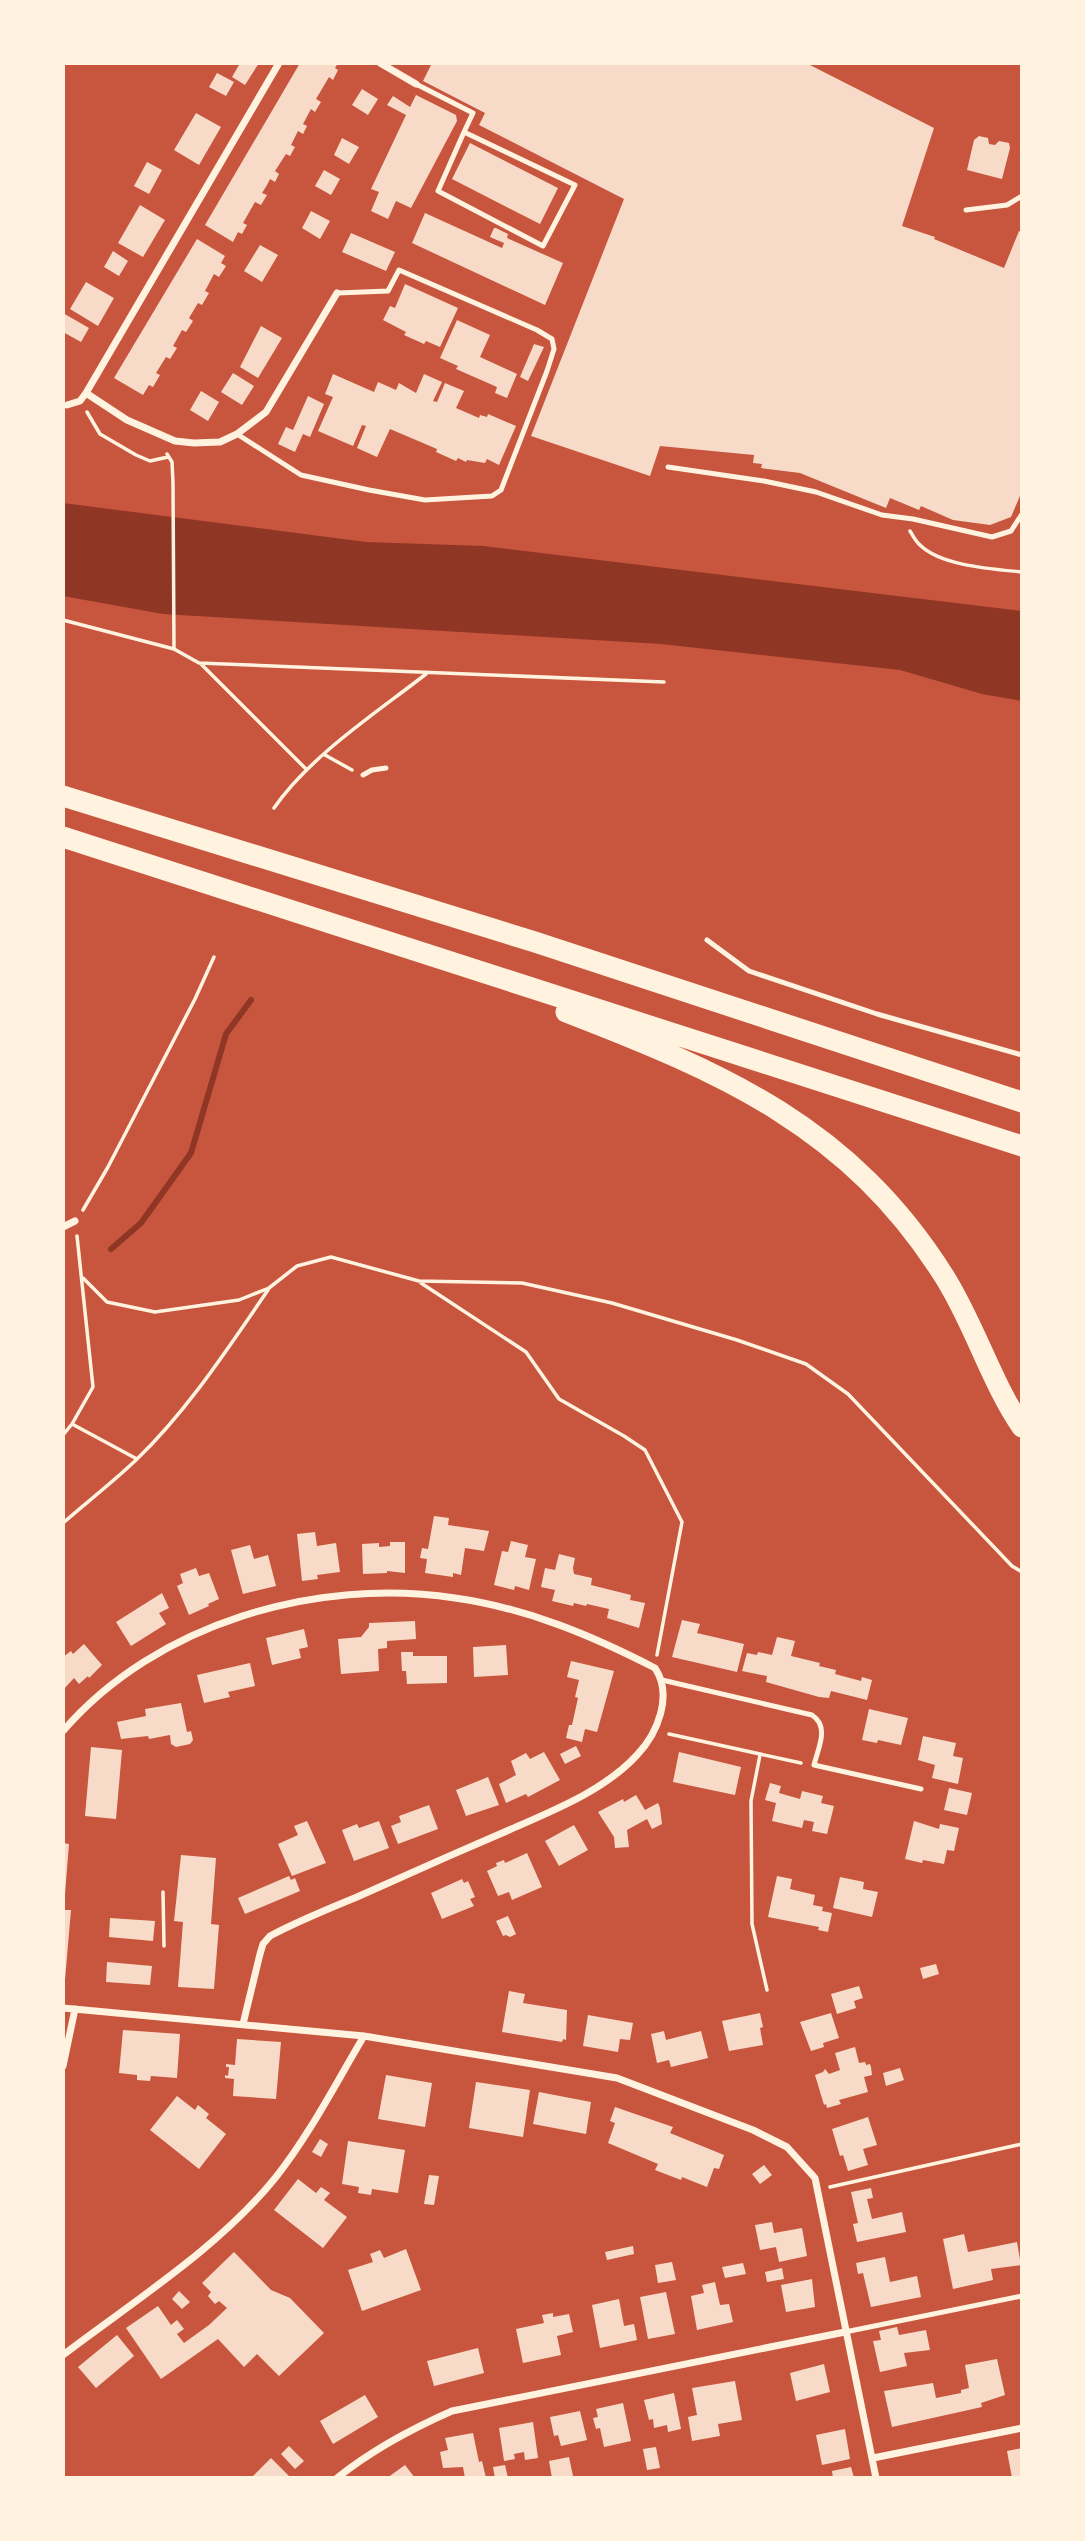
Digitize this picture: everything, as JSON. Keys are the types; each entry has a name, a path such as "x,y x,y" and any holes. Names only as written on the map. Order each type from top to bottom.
{"highway":[{"path":"63,796 535,942 1022,1102"},
{"path":"63,837 1022,1146"},
{"path":"486,973 549,1005 660,1050 737,1086 777,1109 840,1153 895,1208 923,1242 961,1302 1022,1427"}],"street":[{"path":"67,405 80,401 86,393 279,63"},
{"path":"380,63 416,84"},
{"path":"86,393 127,419 175,441 220,442 237,434 266,412 337,293"},
{"path":"63,1227 75,1221"},
{"path":"63,1731 108,1687 187,1637 268,1610 299,1602 343,1596 435,1595 513,1610 580,1632 654,1668 662,1680 663,1701 645,1746 607,1780 551,1811 270,1936 263,1944 243,2024"},
{"path":"63,2008 364,2036 617,2078 752,2130 787,2147 815,2178 876,2478"},
{"path":"63,2066 75,2009"},
{"path":"63,2355 215,2240 247,2210 277,2176 307,2132 364,2036"},
{"path":"337,2478 414,2428 452,2411 845,2333"},
{"path":"873,2458 1022,2428"}],"lane":[{"path":"416,84 473,113 464,132 438,191 543,246 575,185 464,132"},
{"path":"966,211 1007,205 1022,196"},
{"path":"237,434 301,475 369,490 425,500 492,496 501,490 547,371 554,349 552,339 399,270 388,291 337,293"},
{"path":"668,467 764,481 816,492 882,515 913,519 992,537 1011,531 1022,514"},
{"path":"363,775 372,770 386,768"},
{"path":"707,940 749,971 877,1014 1022,1055"},
{"path":"662,1680 812,1715 820,1721 823,1729 814,1765 921,1790"},
{"path":"845,2333 1022,2296"}],"path":[{"path":"80,401 100,434 150,461 178,455 194,443"},
{"path":"166,452 172,462 173,482 174,649"},
{"path":"908,528 920,545 936,555 958,563 1022,572"},
{"path":"63,620 174,649 200,663 306,769"},
{"path":"200,663 664,682"},
{"path":"274,808 306,769 427,672"},
{"path":"325,754 363,775"},
{"path":"63,1435 93,1387 75,1221 108,1167 214,957"},
{"path":"63,1523 137,1459 183,1408 269,1288 297,1266 331,1257 419,1282 522,1283 611,1303 737,1340 806,1364 848,1394 1012,1566 1022,1572"},
{"path":"83,1278 107,1303 155,1312 239,1300 269,1288"},
{"path":"419,1282 526,1352 558,1399 645,1450 682,1522 654,1668"},
{"path":"72,1424 137,1459"},
{"path":"653,1731 814,1765"},
{"path":"760,1755 751,1801 752,1924 767,1990"},
{"path":"163,1892 164,1946"},
{"path":"817,2190 1022,2144"}],"shaded area":[{"path":"63,503 366,542 483,546 1022,611 1022,701 982,694 900,670 661,644 163,614 63,596"}],"building":[{"path":"235,63 259,63 245,85 232,77 239,65"},
{"path":"300,63 338,63 335,68 338,70 333,80 329,77 316,99 321,102 315,112 311,109 303,124 307,126 303,134 298,131 291,145 295,147 290,156 286,154 275,171 279,174 275,182 270,179 262,193 267,195 261,205 255,202 243,223 247,225 242,234 238,232 233,242 205,225"},
{"path":"432,63 806,63 934,128 902,226 935,237 934,239 1004,268 1019,231 1022,232 1022,491 1011,517 990,525 953,520 921,506 919,510 890,498 886,508 800,473 761,468 762,464 753,463 754,455 660,446 650,476 531,436 624,199 479,125 485,113 423,81"},
{"path":"217,73 234,82 226,96 209,87"},
{"path":"362,89 378,99 368,115 352,105"},
{"path":"416,95 456,115 457,121 411,208 396,201 388,219 371,211 379,192 371,189 406,115 387,105 393,96 410,107"},
{"path":"196,113 221,127 199,165 174,150"},
{"path":"979,136 988,138 989,144 995,145 999,141 1009,143 1002,179 967,170 974,140"},
{"path":"342,138 359,147 349,164 334,155"},
{"path":"470,143 558,188 540,224 452,179"},
{"path":"147,162 162,170 149,194 134,186"},
{"path":"324,170 340,179 331,195 315,186"},
{"path":"140,205 165,220 143,257 118,243"},
{"path":"311,211 330,221 320,239 302,228"},
{"path":"425,213 502,248 504,243 490,237 496,228 508,234 507,238 563,263 545,305 412,243"},
{"path":"351,233 395,252 386,271 342,252"},
{"path":"197,239 225,256 221,263 226,266 219,277 214,274 205,291 209,293 202,305 198,303 189,318 193,321 186,332 182,330 173,346 177,348 170,359 166,357 156,373 160,375 153,387 149,385 143,395 114,378"},
{"path":"260,245 278,255 262,282 244,271"},
{"path":"113,251 128,261 119,276 104,267"},
{"path":"86,282 114,298 98,326 70,309"},
{"path":"405,284 458,308 440,347 426,341 424,344 404,335 406,332 383,320 390,306 395,308"},
{"path":"63,313 89,328 81,342 63,332"},
{"path":"457,320 490,335 480,357 517,374 507,398 495,393 497,387 456,369 458,366 440,358"},
{"path":"261,326 282,338 258,378 240,367"},
{"path":"534,344 544,347 528,381 520,377"},
{"path":"233,373 254,386 242,405 221,392"},
{"path":"333,374 374,392 378,382 396,390 399,383 416,393 424,374 442,382 433,401 437,402 445,383 464,391 456,408 479,418 480,415 487,417 488,414 516,426 499,465 487,459 485,463 466,462 458,458 456,461 436,452 437,449 390,429 377,457 357,448 366,426 362,425 353,446 318,431 333,397 325,394"},
{"path":"201,391 219,402 208,421 190,410"},
{"path":"308,396 324,404 310,437 303,434 295,452 278,444 286,427 293,430"},
{"path":"434,1516 449,1518 448,1525 489,1531 484,1551 465,1548 461,1575 453,1573 453,1577 425,1573 427,1559 420,1558 422,1548 428,1549"},
{"path":"315,1532 317,1546 336,1543 340,1572 317,1575 318,1579 302,1581 297,1534"},
{"path":"511,1541 528,1545 525,1557 536,1559 529,1590 515,1586 514,1590 494,1585 502,1551 508,1552"},
{"path":"390,1542 405,1542 405,1573 387,1571 363,1574 362,1544 379,1543 379,1547 390,1546"},
{"path":"250,1545 254,1559 268,1555 276,1586 243,1594 231,1550"},
{"path":"559,1554 575,1558 574,1574 592,1578 591,1585 631,1595 630,1600 645,1603 639,1628 607,1618 609,1609 552,1601 555,1590 541,1587 545,1568 555,1570"},
{"path":"196,1568 199,1576 209,1573 219,1599 189,1615 177,1586 183,1583 180,1574"},
{"path":"162,1593 169,1608 159,1613 166,1624 131,1646 116,1622"},
{"path":"682,1620 700,1624 697,1633 744,1644 737,1672 672,1657"},
{"path":"415,1621 416,1639 387,1641 387,1648 378,1649 379,1671 341,1674 338,1639 361,1637 369,1623"},
{"path":"304,1629 308,1647 299,1649 301,1658 272,1665 266,1638"},
{"path":"777,1637 795,1641 791,1656 820,1663 819,1666 836,1670 835,1674 861,1681 862,1677 872,1680 867,1700 831,1691 829,1698 819,1697 766,1682 767,1676 742,1671 747,1653 772,1655"},
{"path":"84,1644 102,1665 79,1684 74,1678 63,1690 63,1657 71,1651 73,1654"},
{"path":"506,1645 508,1675 474,1677 473,1647"},
{"path":"401,1652 413,1652 413,1656 447,1656 447,1683 407,1684 406,1671 402,1671"},
{"path":"571,1661 614,1671 597,1732 585,1729 582,1742 566,1738 578,1698 575,1697 579,1680 567,1677"},
{"path":"250,1663 255,1686 228,1692 230,1697 204,1703 197,1675"},
{"path":"181,1703 187,1732 191,1731 193,1740 190,1744 176,1747 171,1744 170,1735 149,1739 148,1736 121,1739 117,1722 146,1716 145,1709"},
{"path":"869,1709 908,1718 901,1745 862,1740"},
{"path":"923,1736 956,1743 953,1756 963,1758 958,1784 932,1778 935,1765 918,1760"},
{"path":"576,1746 581,1756 565,1764 560,1754"},
{"path":"91,1747 122,1750 116,1819 85,1816"},
{"path":"544,1752 560,1780 528,1797 526,1794 506,1803 499,1784 516,1775 511,1761 526,1753 530,1759"},
{"path":"679,1752 741,1767 735,1795 673,1782"},
{"path":"488,1777 499,1805 466,1816 456,1790"},
{"path":"770,1783 781,1786 779,1793 800,1799 802,1791 823,1796 821,1803 834,1806 827,1834 812,1831 814,1822 804,1820 802,1828 772,1821 776,1803 765,1800"},
{"path":"949,1788 972,1793 967,1815 944,1810"},
{"path":"636,1795 645,1810 658,1803 662,1824 652,1829 647,1819 627,1830 629,1847 615,1848 614,1837 598,1812"},
{"path":"429,1805 438,1829 398,1844 391,1826 401,1822 399,1816"},
{"path":"307,1821 326,1863 292,1876 278,1844 298,1835 294,1826"},
{"path":"379,1821 389,1848 354,1861 342,1830 357,1824 359,1828"},
{"path":"914,1821 939,1829 940,1824 959,1828 954,1851 947,1850 944,1864 905,1859"},
{"path":"574,1825 588,1850 559,1866 545,1841"},
{"path":"63,1843 69,1844 65,1894 63,1894"},
{"path":"527,1853 542,1887 512,1900 509,1892 498,1896 487,1871 497,1866 496,1863 504,1860 505,1863"},
{"path":"181,1855 216,1858 211,1924 219,1925 214,1989 178,1987 183,1922 174,1921"},
{"path":"289,1876 291,1880 295,1878 300,1891 245,1914 238,1898"},
{"path":"777,1876 792,1879 790,1889 815,1895 813,1905 832,1913 828,1932 818,1930 819,1927 768,1917"},
{"path":"840,1877 864,1882 863,1889 878,1892 872,1917 833,1908"},
{"path":"462,1879 464,1883 468,1881 475,1897 470,1899 474,1906 442,1919 431,1893"},
{"path":"63,1910 71,1910 65,1980 63,1980"},
{"path":"508,1916 516,1934 510,1937 503,1936 496,1921"},
{"path":"110,1918 155,1921 153,1941 109,1937"},
{"path":"107,1962 152,1966 150,1985 106,1982"},
{"path":"936,1964 939,1974 923,1979 920,1968"},
{"path":"859,1986 863,1998 854,2001 856,2008 837,2014 831,1994"},
{"path":"509,1991 525,1994 523,2003 567,2010 566,2040 563,2039 562,2042 502,2032"},
{"path":"760,2013 763,2045 729,2051 722,2021"},
{"path":"831,2013 839,2038 823,2043 824,2047 811,2051 800,2022"},
{"path":"588,2015 633,2023 630,2040 620,2039 618,2052 583,2046"},
{"path":"123,2030 180,2034 177,2078 151,2076 150,2081 137,2080 137,2075 119,2073"},
{"path":"664,2031 666,2040 701,2031 708,2058 671,2067 669,2060 657,2063 651,2034"},
{"path":"237,2039 281,2042 276,2099 233,2096 234,2079 225,2078 225,2075 228,2076 229,2067 226,2067 226,2064 235,2065"},
{"path":"855,2047 859,2063 865,2062 871,2067 872,2075 864,2077 868,2092 839,2100 841,2104 827,2108 815,2075 825,2069 829,2074 840,2070 835,2053"},
{"path":"900,2068 904,2080 886,2086 883,2073"},
{"path":"386,2075 432,2083 425,2127 378,2119"},
{"path":"476,2082 530,2090 523,2137 469,2128"},
{"path":"539,2092 591,2102 586,2134 533,2124"},
{"path":"177,2096 195,2110 198,2105 209,2114 206,2118 226,2134 199,2169 150,2130"},
{"path":"615,2107 673,2127 670,2133 724,2155 719,2169 714,2168 707,2187 655,2170 658,2164 608,2143 615,2123 610,2121"},
{"path":"868,2117 877,2145 863,2149 868,2165 848,2171 843,2155 840,2156 832,2129"},
{"path":"320,2139 328,2144 321,2157 312,2152"},
{"path":"348,2141 405,2150 398,2193 372,2189 371,2195 358,2193 359,2187 342,2184"},
{"path":"764,2165 772,2175 760,2184 752,2174"},
{"path":"429,2175 439,2176 434,2205 424,2204"},
{"path":"298,2179 316,2193 321,2187 330,2193 324,2200 347,2217 323,2248 274,2210"},
{"path":"871,2188 873,2198 867,2199 872,2219 902,2212 906,2232 857,2242 853,2224 858,2223 851,2192"},
{"path":"772,2222 774,2233 802,2228 807,2256 779,2262 776,2247 760,2250 755,2225"},
{"path":"964,2234 968,2252 1017,2242 1021,2265 991,2269 993,2280 953,2289 943,2239"},
{"path":"633,2246 634,2254 607,2260 605,2252"},
{"path":"406,2249 421,2290 362,2311 348,2270 373,2262 370,2254 380,2250 384,2258"},
{"path":"234,2252 271,2290 290,2298 324,2333 279,2376 257,2354 244,2367 218,2339 161,2379 126,2328 158,2306 171,2325 177,2320 184,2329 177,2334 184,2343 227,2308 219,2301 215,2304 208,2296 211,2292 202,2283"},
{"path":"885,2257 890,2282 917,2276 921,2297 871,2307 863,2273 858,2274 856,2263"},
{"path":"672,2262 676,2280 658,2283 655,2265"},
{"path":"743,2263 746,2274 725,2278 722,2267"},
{"path":"782,2268 784,2279 767,2282 765,2272"},
{"path":"812,2279 815,2307 786,2312 781,2285"},
{"path":"715,2282 720,2305 729,2304 733,2322 697,2330 691,2296 704,2293 702,2285"},
{"path":"179,2291 190,2302 182,2309 172,2299"},
{"path":"666,2292 675,2334 648,2339 640,2297"},
{"path":"619,2299 624,2326 634,2324 637,2340 600,2348 592,2305"},
{"path":"553,2313 553,2317 569,2314 573,2332 557,2336 561,2355 523,2363 516,2329 544,2323 542,2315"},
{"path":"897,2327 899,2335 926,2330 930,2350 904,2353 907,2366 880,2372 873,2341 881,2340 879,2331"},
{"path":"117,2335 134,2356 96,2388 78,2367"},
{"path":"478,2348 484,2373 434,2386 427,2361"},
{"path":"997,2359 1005,2395 981,2403 982,2407 892,2427 884,2391 933,2383 936,2398 961,2393 961,2390 969,2388 965,2365"},
{"path":"824,2364 830,2392 796,2401 790,2373"},
{"path":"735,2381 742,2420 718,2424 720,2436 692,2441 688,2417 697,2415 692,2388"},
{"path":"674,2393 681,2429 668,2432 667,2425 654,2428 644,2400"},
{"path":"365,2395 378,2417 333,2444 320,2421"},
{"path":"623,2403 631,2441 604,2447 600,2428 596,2429 593,2418 598,2417 596,2409"},
{"path":"580,2411 587,2440 561,2446 558,2435 554,2436 550,2417"},
{"path":"533,2422 538,2458 525,2460 524,2452 514,2454 515,2459 504,2461 499,2428"},
{"path":"845,2429 850,2459 822,2465 816,2435"},
{"path":"473,2433 479,2462 482,2461 486,2478 465,2478 463,2467 443,2468 440,2452 448,2450 445,2438"},
{"path":"289,2446 304,2461 295,2469 281,2454"},
{"path":"656,2447 660,2468 647,2470 643,2449"},
{"path":"1022,2448 1022,2478 1012,2478 1007,2451"},
{"path":"569,2457 573,2476 552,2478 549,2461"},
{"path":"271,2458 289,2476 251,2478"},
{"path":"405,2465 415,2478 387,2478"},
{"path":"505,2465 508,2478 495,2478 493,2467"},
{"path":"851,2467 854,2478 833,2478 832,2471"}],"waterway":[{"path":"111,1249 141,1223 191,1153 226,1034 251,1000"}]}
